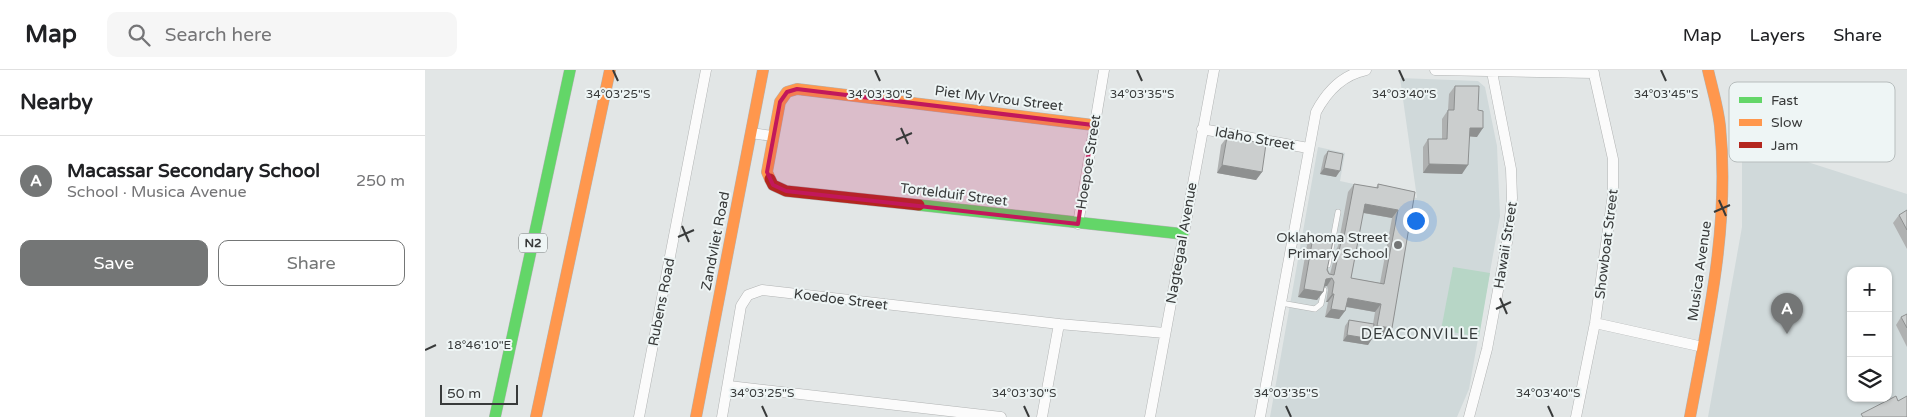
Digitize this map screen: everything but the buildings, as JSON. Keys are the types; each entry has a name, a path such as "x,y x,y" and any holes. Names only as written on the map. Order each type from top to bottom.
{"main road":[{"name":"N2","path":"495,417 570,70"},
{"path":"536,417 610,70"},
{"name":"Zandvliet Road","path":"696,417 763,70"},
{"name":"Musica Avenue","path":"1690,417 1720,246 1723,183 1720,123 1708,70"},
{"name":"Piet My Vrou Street","path":"784,96 787,92 805,89 1093,125"},
{"name":"Tortelduif Street","path":"784,96 780,102 767,172 773,185 786,191 1183,234"}],"street":[{"name":"Rubens Road","path":"639,417 706,70"},
{"name":"Hoepoe Street","path":"1078,224 1093,125 1104,70"},
{"name":"Nagtegaal Avenue","path":"1150,417 1214,70"},
{"path":"1260,417 1316,112 1327,94 1343,80 1366,70"},
{"path":"1435,70 1594,72"},
{"name":"Hawaii Street","path":"1469,417 1487,349 1508,237 1512,198 1509,155 1492,72"},
{"name":"Showboat Street","path":"1576,417 1595,323 1613,194 1613,159 1594,72"},
{"name":"Idaho Street","path":"1202,129 1308,148"},
{"path":"751,133 773,136"},
{"name":"Koedoe Street","path":"722,417 729,386 741,306 748,296 762,290 1059,324 1165,333"},
{"path":"1595,323 1703,347"},
{"path":"1042,417 1059,324"},
{"path":"729,386 1001,417"}],"lane":[{"path":"1327,270 1338,212"},
{"path":"1292,238 1332,246"},
{"path":"1280,303 1315,309 1321,304 1324,290"}],"highlighted area":[{"path":"797,89 1093,125 1078,224 786,191 773,185 767,172 780,102 787,92"}],"shaded area":[{"name":"Oklahoma Street Primary School","path":"1400,78 1478,81 1485,87 1497,146 1500,216 1469,389 1457,417 1270,417 1318,147 1345,153 1340,181 1417,198"},
{"path":"1742,162 1807,162 1907,194 1907,417 1708,417 1742,227"}],"green space":[{"path":"1453,267 1490,273 1479,337 1441,330"}],"traffic: fast":[{"path":"495,417 570,70"},
{"path":"919,205 1183,234"}],"traffic: slow":[{"path":"536,417 610,70"},
{"path":"696,417 763,70"},
{"path":"1690,417 1710,309 1720,236 1722,199 1720,126 1708,70"},
{"path":"770,179 767,172 780,102 787,92 797,89 1093,125"}],"traffic: jam":[{"path":"770,179 773,185 786,191 919,205"}],"place":[{"name":"Oklahoma Street Primary School","path":"1398,245"},
{"name":"Macassar Secondary School","path":"1787,334"}],"district":[{"name":"DEACONVILLE","path":"1420,334"}]}
